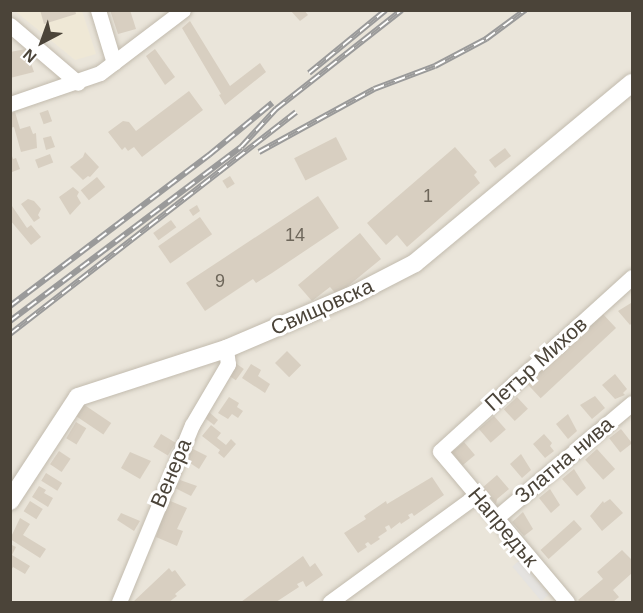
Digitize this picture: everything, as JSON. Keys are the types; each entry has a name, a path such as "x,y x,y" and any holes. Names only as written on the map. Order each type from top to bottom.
{"street":[{"path":"98,10 114,63"},
{"path":"10,104 100,74 183,10"},
{"path":"10,25 78,82"},
{"name":"Свищовска","path":"10,501 78,397 226,349 357,293 415,263 633,83"},
{"name":"Петър Михов","path":"440,451 633,277"},
{"name":"Венера","path":"119,603 192,425 228,364 226,349"},
{"name":"Златна нива","path":"496,518 633,403"},
{"name":"Напредък","path":"440,451 567,603"},
{"path":"330,603 477,495"}],"shaded area":[{"path":"11,11 632,11 632,602 11,602"},
{"path":"15,11 82,11 96,54 75,60"},
{"path":"520,560 549,594 541,601 512,566"}],"building":[{"path":"40,10 75,10 76,14 44,24"},
{"path":"110,10 130,10 136,29 118,34"},
{"path":"290,10 304,10 308,15 300,21"},
{"path":"190,21 230,86 260,63 266,72 225,105 219,95 221,94 182,28"},
{"path":"26,49 34,72 10,78 10,52"},
{"path":"155,49 175,77 165,85 146,56"},
{"path":"189,91 203,110 142,157 134,147 128,151 125,147 122,150 108,132 123,121 129,122 136,131"},
{"path":"48,110 52,121 44,124 40,113"},
{"path":"15,112 20,129 30,126 33,134 36,133 37,148 21,152 14,127 10,128 10,114"},
{"path":"51,136 55,147 46,150 43,138"},
{"path":"336,137 347,159 305,181 294,158"},
{"path":"455,147 477,172 474,175 480,183 407,247 397,235 386,245 367,223"},
{"path":"505,148 511,156 495,168 489,160"},
{"path":"85,152 99,167 90,177 83,180 70,167 83,157"},
{"path":"11,153 13,159 16,158 20,169 12,172"},
{"path":"50,154 53,162 38,168 35,160"},
{"path":"230,176 235,184 227,188 222,181"},
{"path":"97,177 105,187 89,200 81,190"},
{"path":"73,187 79,192 77,196 81,203 70,215 59,197"},
{"path":"318,196 339,228 256,283 253,279 205,311 186,283"},
{"path":"28,199 34,201 41,209 38,215 40,218 34,222 21,204"},
{"path":"197,205 200,211 193,216 189,210"},
{"path":"12,206 27,228 31,225 41,237 31,245 10,220"},
{"path":"200,217 212,234 170,263 158,246"},
{"path":"171,220 176,227 158,240 153,233"},
{"path":"360,233 381,259 337,295 330,287 312,301 298,285"},
{"path":"631,303 632,323 630,325 618,311"},
{"path":"601,312 616,328 541,398 526,382"},
{"path":"287,351 301,365 289,377 275,363"},
{"path":"234,362 244,369 236,380 226,373"},
{"path":"251,364 261,370 258,376 270,384 265,393 242,378"},
{"path":"615,374 627,389 623,393 625,395 615,399 602,385"},
{"path":"595,396 605,408 592,419 580,405"},
{"path":"229,397 239,403 237,407 243,411 238,418 232,414 228,419 218,413"},
{"path":"517,397 528,409 515,421 504,409"},
{"path":"83,404 111,423 103,435 75,416"},
{"path":"209,412 218,420 214,425 205,418"},
{"path":"568,414 577,431 568,439 556,424"},
{"path":"494,416 506,430 491,443 479,429"},
{"path":"76,422 86,428 77,444 66,438"},
{"path":"211,425 221,433 217,438 226,445 231,439 236,444 224,458 218,453 220,450 202,436"},
{"path":"621,429 632,443 620,452 609,438"},
{"path":"161,434 176,443 168,456 153,447"},
{"path":"544,434 552,443 550,446 554,451 545,458 533,444"},
{"path":"464,442 475,455 463,465 452,452"},
{"path":"191,448 207,456 199,469 187,461 185,465 181,463"},
{"path":"597,449 615,469 603,480 585,460"},
{"path":"59,451 71,459 62,472 50,464"},
{"path":"130,452 151,461 140,479 121,468"},
{"path":"521,454 531,470 522,478 510,464"},
{"path":"574,469 586,488 577,496 562,479"},
{"path":"46,473 62,483 57,491 41,481"},
{"path":"497,475 509,489 497,499 496,504 482,488"},
{"path":"432,477 444,495 414,516 412,513 408,515 410,518 401,524 400,522 391,529 389,525 385,527 387,531 378,537 380,539 371,545 368,542 365,544 367,547 358,553 344,533 366,519 364,516 386,501 387,504"},
{"path":"180,480 197,486 191,496 175,488"},
{"path":"39,486 46,490 44,493 53,498 48,507 32,497"},
{"path":"550,489 560,505 551,513 539,498"},
{"path":"610,499 623,513 602,531 590,516 603,501 604,503"},
{"path":"168,500 187,508 177,529 183,531 177,546 156,537"},
{"path":"30,501 43,509 36,519 24,511"},
{"path":"523,512 533,529 524,536 512,522"},
{"path":"121,513 140,521 134,531 117,520"},
{"path":"20,518 30,524 23,535 46,549 40,558 10,539"},
{"path":"574,520 582,529 549,559 541,550"},
{"path":"10,544 16,547 12,555 30,566 25,574 13,567 10,572"},
{"path":"622,550 632,560 632,573 613,590 619,597 613,602 580,602 578,600 603,579 597,572"},
{"path":"303,556 310,567 315,563 323,575 306,587 303,581 297,584 299,587 276,602 241,602"},
{"path":"169,568 172,572 175,570 186,585 175,594 177,596 169,602 133,602"}],"railway":[{"path":"309,73 386,10"},
{"path":"10,321 241,147 276,109 402,10"},
{"path":"259,152 374,89 435,66 486,39 525,10"},
{"path":"10,306 209,155 272,103"},
{"path":"10,334 296,112"}]}
